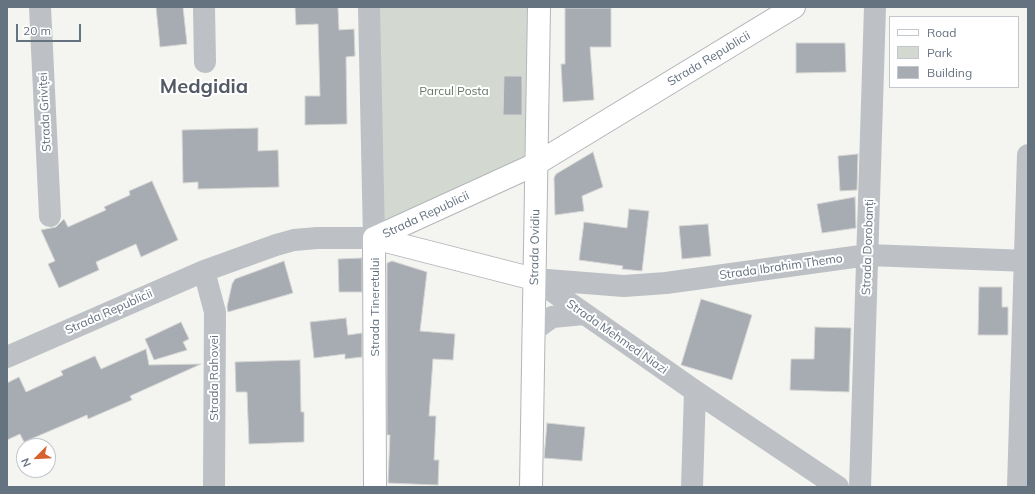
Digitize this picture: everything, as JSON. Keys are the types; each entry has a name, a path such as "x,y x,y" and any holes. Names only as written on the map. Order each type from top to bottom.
{"main road":[{"name":"Strada Ovidiu","path":"531,487 539,7"},
{"name":"Strada Republicii","path":"374,238 536,164 794,7"},
{"name":"Strada Mehmed Niazi","path":"374,238 534,279"},
{"name":"Strada Tineretului","path":"374,238 376,487"}],"street":[{"name":"Strada Griviței","path":"40,7 50,216"},
{"path":"204,7 205,62"},
{"name":"Strada Tineretului","path":"369,7 374,238"},
{"name":"Strada Dorobanți","path":"860,487 876,7"},
{"path":"1018,487 1027,261 1028,155"},
{"name":"Strada Republicii","path":"7,357 204,271 294,240 317,238 374,238"},
{"name":"Strada Ibrahim Themo","path":"534,279 624,286 666,283 868,255 1027,261"},
{"name":"Strada Rahovei","path":"204,271 215,312 214,487"},
{"name":"Strada Mehmed Niazi","path":"534,279 695,391 838,487"},
{"path":"533,331 552,317 584,314"},
{"path":"692,487 695,391"}],"green space":[{"name":"Parcul Posta","path":"369,7 539,7 536,164 374,238"}],"building":[{"path":"156,7 183,7 187,44 160,47"},
{"path":"295,7 338,7 339,30 354,29 355,56 346,57 347,124 305,125 305,96 320,96 318,24 296,25"},
{"path":"565,8 611,8 611,47 590,47 594,100 563,102 561,64 565,64"},
{"path":"796,43 845,43 846,72 796,73"},
{"path":"504,76 522,76 522,115 503,115"},
{"path":"258,128 258,151 278,150 279,187 198,189 198,182 183,183 182,130"},
{"path":"593,152 603,187 582,196 584,211 555,215 554,178 556,174"},
{"path":"858,154 857,190 840,191 838,156"},
{"path":"152,181 178,240 141,257 136,244 96,262 99,270 59,288 48,264 55,261 41,230 56,227 64,219 68,227 106,210 104,207 130,195 129,191"},
{"path":"855,197 856,228 822,233 817,204"},
{"path":"629,209 649,211 642,271 622,269 623,266 579,260 584,222 627,228"},
{"path":"708,224 711,256 682,259 679,226"},
{"path":"362,258 362,292 339,292 338,259"},
{"path":"284,261 293,293 228,312 227,307 232,284 235,279"},
{"path":"392,261 427,272 420,331 455,334 453,360 433,359 429,416 436,416 434,460 439,460 438,485 388,483 390,435 387,435 387,263"},
{"path":"979,287 1002,287 1002,307 1008,307 1008,335 978,335"},
{"path":"701,299 752,315 732,380 681,365"},
{"path":"346,318 348,335 362,333 362,357 345,359 345,354 314,358 310,322"},
{"path":"181,322 189,339 183,342 187,350 154,360 145,339"},
{"path":"815,327 851,328 849,392 790,390 791,359 814,359"},
{"path":"146,349 149,365 201,364 130,396 132,400 88,419 87,415 33,438 22,438 20,434 7,440 7,383 19,377 26,392 63,375 61,371 95,356 101,369"},
{"path":"300,360 301,412 304,412 304,442 249,444 247,392 236,392 235,362"},
{"path":"547,423 585,427 582,461 544,458"}],"district":[{"name":"Medgidia","path":"204,87"}]}
